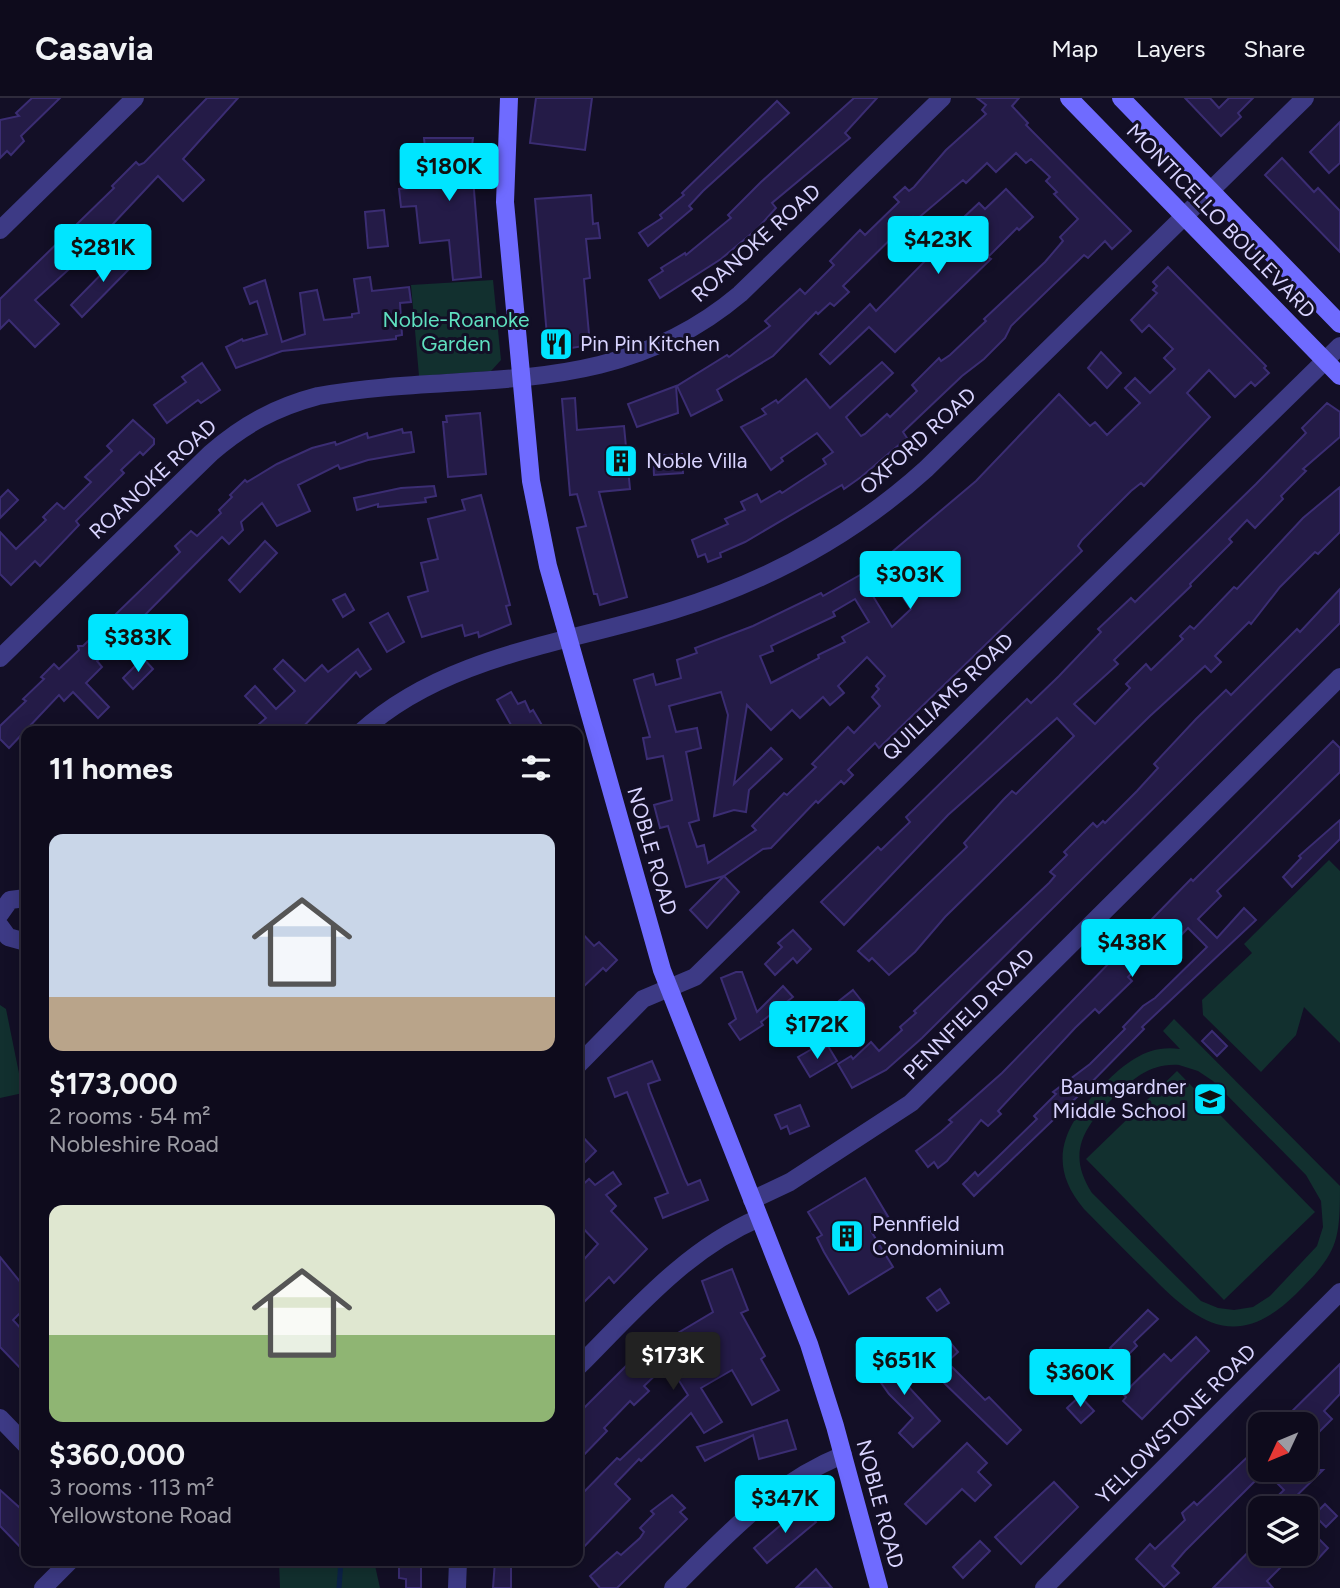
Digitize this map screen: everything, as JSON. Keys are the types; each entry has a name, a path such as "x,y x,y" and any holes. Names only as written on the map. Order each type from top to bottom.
{"main road":[{"name":"NOBLE ROAD","path":"509,98 505,202 536,513 569,640 669,989 816,1366 879,1588"},
{"name":"MONTICELLO BOULEVARD","path":"1069,98 1340,376"},
{"name":"MONTICELLO BOULEVARD","path":"1121,98 1340,324"}],"street":[{"path":"0,230 135,98"},
{"name":"ROANOKE ROAD","path":"0,658 211,453 260,417 298,402 332,394 595,368 625,360 665,344 710,318 756,279 942,98"},
{"name":"OXFORD ROAD","path":"368,726 395,704 432,683 675,610 738,588 811,553 858,524 926,469 1305,98"},
{"name":"QUILLIAMS ROAD","path":"583,1060 643,999 695,977 1340,346"},
{"name":"PENNFIELD ROAD","path":"752,1200 790,1182 909,1105 1340,677"},
{"path":"0,914 10,900 21,899"},
{"path":"0,926 8,937 21,941"},
{"path":"583,1362 682,1264 728,1232 759,1218"},
{"name":"YELLOWSTONE ROAD","path":"1044,1588 1338,1297"},
{"path":"0,1418 21,1440"},
{"path":"673,1588 775,1492 801,1474 843,1455"},
{"path":"43,1588 65,1566"},
{"path":"457,1566 457,1588"}],"green space":[{"name":"Noble-Roanoke Garden","path":"493,280 501,360 491,371 419,376 411,285"},
{"path":"1329,860 1340,871 1340,1043 1304,1007 1296,1035 1261,1072 1203,1015 1202,1000 1252,953 1244,944"},
{"path":"0,1005 6,1009 21,1093 0,1098"},
{"path":"1174,1019 1340,1186 1337,1235 1328,1257 1296,1294 1274,1312 1254,1323 1236,1326 1218,1324 1183,1306 1084,1209 1065,1174 1065,1142 1080,1112 1092,1097 1121,1068 1139,1056 1158,1049 1180,1049 1163,1031","holes":["1179,1065 1198,1071 1213,1081 1306,1175 1321,1201 1323,1227 1317,1246 1270,1296 1253,1307 1234,1310 1218,1308 1201,1301 1092,1193 1080,1165 1082,1141 1087,1130 1113,1098 1128,1085 1159,1067"]},
{"path":"1177,1071 1315,1212 1224,1300 1086,1159"},
{"path":"279,1566 375,1566 380,1588 280,1588"}],"building":[{"path":"32,98 60,98 21,136 24,141 11,155 7,151 0,158 0,120 19,116 16,113"},
{"path":"207,98 238,98 183,159 204,180 183,201 158,176 97,241 94,238 74,257 78,261 35,300 59,324 35,347 9,320 0,329 0,299 114,188 112,186 136,162 139,165 144,163"},
{"path":"536,98 592,98 585,150 530,143"},
{"path":"854,98 877,98 845,133 850,138 772,203 776,208 757,229 721,259 660,298 649,280 663,271 661,268 685,253 686,255 731,218 728,215 761,182"},
{"path":"977,98 1019,98 1012,106 1028,123 1026,125 1131,231 1112,249 1105,241 1088,258 1084,255 1011,326 1005,338 984,359 962,376 903,432 907,438 861,477 844,489 842,485 745,542 720,553 721,557 708,562 705,554 698,557 692,540 728,524 725,519 745,510 741,502 757,494 761,502 780,491 782,493 826,464 823,459 833,452 817,433 781,458 783,461 771,470 741,427 766,414 762,409 776,400 778,403 806,379 830,408 882,362 893,373 846,417 861,436 865,434 887,414 890,417 917,391 912,385 939,358 941,361 950,355 1045,262 1063,241 1060,237 1078,219 1054,194 1057,192 1046,181 1050,177 1031,159 1026,163 1016,153 996,172 987,163 966,183 963,180 916,220 913,217 843,286 849,292 834,306 830,303 818,314 816,312 773,356 717,390 722,400 691,416 677,386 727,355 729,357 770,326 765,321 800,289 805,294 834,265 830,261 860,230 865,235 899,202 894,197 905,187 909,191 914,187 946,150 986,114 982,110 986,105"},
{"path":"1185,98 1210,98 1219,108 1229,98 1253,98 1238,113 1241,117 1221,136"},
{"path":"777,101 789,113 703,191 689,206 692,209 648,246 639,233 662,218 660,215 684,195 682,193"},
{"path":"1340,122 1340,163 1329,173 1310,152"},
{"path":"424,138 473,138 471,153 481,277 453,280 449,240 420,243 416,206 401,207 399,189 429,186"},
{"path":"1282,158 1314,192 1318,188 1340,211 1340,252 1265,175"},
{"path":"1006,189 1033,217 1019,230 1017,228 988,257 991,259 895,352 869,327 830,364 820,354 870,304 876,311 931,255 929,252 946,234 979,203 985,209"},
{"path":"591,195 593,224 598,223 600,238 586,239 590,278 584,279 590,345 553,351 548,347 535,199"},
{"path":"384,210 388,246 368,248 365,212"},
{"path":"123,252 135,263 82,317 71,305"},
{"path":"1168,267 1266,366 1264,368 1269,373 1255,386 1251,382 1235,397 1209,370 1187,393 1210,417 1144,486 1141,483 1131,491 1082,540 1078,546 1082,551 879,748 875,743 848,770 853,775 844,784 841,781 818,803 816,801 771,848 763,849 724,876 686,887 668,826 660,828 654,805 672,800 663,756 647,759 643,738 650,737 634,680 653,674 656,685 681,678 677,660 697,653 695,648 753,626 821,593 823,596 860,575 892,627 911,609 879,563 976,481 1059,394 1090,426 1095,422 1107,435 1140,403 1125,388 1135,378 1150,393 1175,369 1164,358 1173,349 1149,325 1142,332 1131,320 1157,293 1153,290 1157,286 1153,282","holes":["855,599 869,622 842,637 845,642 771,683 760,656 773,651 771,646 835,616 833,612","867,657 885,676 876,686 879,689 872,697 880,706 854,733 848,727 812,764 816,767 787,795 784,793 752,826 756,830 708,863 704,845 697,847 689,823 699,820 686,752 701,748 697,728 676,732 669,706 721,692 728,715 714,816 734,810 746,812 749,790 782,759 771,748 734,784 747,705 771,730 792,710 800,718 823,697 830,705 844,693 838,686"]},
{"path":"370,277 372,291 409,287 411,302 400,303 402,335 396,336 396,339 282,351 236,368 226,347 242,339 243,341 267,334 257,301 250,304 244,288 265,280 282,342 305,334 300,293 317,290 324,320 352,317 352,314 359,313 354,279"},
{"path":"1101,352 1121,373 1107,388 1088,368"},
{"path":"202,363 220,390 201,403 198,400 167,423 154,405 186,382 182,377"},
{"path":"676,386 678,413 637,427 628,404"},
{"path":"575,398 577,430 624,426 630,489 599,492 627,597 600,605 597,594 594,594 577,528 586,526 577,494 570,495 562,399"},
{"path":"1327,403 1340,412 1340,437 1303,469 1306,471 1255,528 1247,520 1229,539 1232,542 1191,586 1114,660 1118,664 1074,704 1095,724 1130,688 1126,684 1146,664 1151,670 1183,639 1180,636 1190,626 1194,629 1234,587 1237,589 1303,518 1340,487 1340,532 1318,554 1315,552 1280,587 1251,624 1249,622 1215,656 1221,662 1211,672 1205,666 1150,716 945,917 915,952 889,975 872,958 869,961 858,951 967,847 964,843 1012,791 1016,794 1074,736 1057,718 948,815 844,925 821,902 878,847 881,850 910,822 906,817 1027,699 1031,703 1059,676 1101,632 1098,629 1131,598 1135,602 1256,484 1306,433 1302,428"},
{"path":"480,413 486,474 448,477 443,422 447,422 446,416"},
{"path":"133,420 154,439 154,444 143,455 140,452 121,470 124,473 76,521 79,525 40,566 35,561 11,585 0,574 0,532 16,549 46,520 43,517 57,503 64,509 91,482 85,477 112,451 107,446"},
{"path":"402,429 403,433 411,432 414,452 368,460 340,469 338,465 298,485 310,511 277,526 262,503 241,522 243,530 229,544 222,537 129,631 134,636 120,649 115,644 97,661 102,667 86,683 109,707 98,718 73,692 64,701 59,695 30,726 21,726 21,735 9,748 0,739 0,726 26,701 23,699 44,679 41,677 54,664 59,669 79,650 78,646 83,646 180,552 175,546 191,531 197,536 221,513 219,510 245,480 247,482 312,448 335,442 336,445 367,433 368,438"},
{"path":"682,454 683,473 654,475 653,456"},
{"path":"434,486 436,496 425,498 426,502 378,507 378,504 357,510 354,498 401,488"},
{"path":"8,490 18,500 0,518 0,498"},
{"path":"481,495 510,605 506,606 511,624 479,637 478,632 465,636 462,625 422,637 408,597 428,591 421,563 438,559 428,519 465,510 462,500"},
{"path":"265,541 277,553 240,592 229,580"},
{"path":"1340,589 1340,623 922,1038 886,1070 852,1088 838,1064 851,1056 853,1059 871,1042 879,1051 902,1030 900,1027 916,1013 914,1011 1049,883 1055,876 1050,872 1067,855 1064,852 1093,823 1097,827 1103,821 1105,823 1137,791 1158,768 1154,764 1196,719 1226,690 1231,695 1297,629 1300,632"},
{"path":"345,594 354,610 343,617 333,600"},
{"path":"388,613 404,642 387,652 370,623"},
{"path":"358,649 371,669 360,677 356,672 304,726 258,725 266,718 245,696 255,686 276,709 295,691 274,669 283,660 305,681 322,665 328,672"},
{"path":"143,658 153,669 133,689 123,678"},
{"path":"511,692 518,704 525,701 530,712 533,710 542,726 512,726 497,700"},
{"path":"1333,741 1340,748 1340,772 1217,891 1221,896 1198,919 1217,938 1244,908 1256,920 1142,1027 1144,1029 1078,1096 974,1196 963,1184 975,1172 978,1176 1002,1153 1037,1119 1034,1116 1056,1094 1053,1092 1090,1064 1125,1029 1123,1027 1143,1006 1155,998 1207,947 1188,928 1164,953 1158,947 1128,977 1132,981 1099,1013 1095,1009 1075,1028 998,1111 1001,1114 988,1126 981,1120 947,1161 938,1168 934,1162 928,1167 916,1151 941,1132 952,1122 949,1120 1002,1073 1191,879 1193,881"},
{"path":"1340,820 1340,839 1292,887 1283,877 1301,858 1299,856"},
{"path":"724,876 739,892 707,928 690,910"},
{"path":"793,930 811,949 797,963 793,958 775,975 765,964 782,947 778,943"},
{"path":"583,934 594,946 599,942 617,960 606,971 603,968 583,987"},
{"path":"742,972 757,1012 783,986 793,997 761,1022 763,1025 740,1040 729,1024 736,1019 721,978"},
{"path":"853,990 864,1004 850,1014 839,1001"},
{"path":"1212,1031 1227,1046 1217,1056 1202,1041"},
{"path":"828,1046 837,1061 810,1077 798,1057 812,1049 815,1053"},
{"path":"652,1061 660,1080 648,1084 685,1179 688,1185 700,1180 708,1200 663,1218 655,1198 668,1193 627,1092 615,1097 608,1078"},
{"path":"800,1105 809,1126 790,1134 787,1126 781,1129 775,1115"},
{"path":"583,1137 596,1151 583,1164"},
{"path":"613,1172 621,1184 606,1195 616,1206 611,1211 647,1249 614,1283 609,1277 583,1303 583,1260 598,1244 583,1228 583,1184 589,1179 595,1185"},
{"name":"Pennfield Condominium","path":"865,1178 890,1220 871,1231 893,1267 849,1294 817,1238 822,1235 808,1212"},
{"path":"0,1257 21,1283 21,1312 13,1320 21,1329 21,1369 0,1347"},
{"path":"732,1269 748,1310 741,1313 765,1356 761,1359 779,1390 752,1405 732,1370 701,1388 722,1422 704,1433 691,1413 641,1461 639,1459 615,1484 630,1499 583,1548 583,1493 617,1458 620,1460 688,1395 668,1363 644,1386 649,1391 634,1405 630,1401 604,1428 607,1431 583,1456 583,1409 647,1345 651,1349 713,1312 702,1281"},
{"path":"940,1289 949,1303 937,1311 927,1298"},
{"path":"1148,1310 1158,1319 1134,1342 1137,1346 1123,1360 1110,1348"},
{"path":"1196,1337 1209,1351 1142,1419 1123,1401 1126,1397 1123,1394 1164,1354 1171,1361"},
{"path":"948,1340 958,1352 947,1362 936,1350"},
{"path":"889,1347 901,1364 893,1370 940,1421 913,1447 899,1433 913,1418 889,1394 867,1363"},
{"path":"1340,1364 1340,1394 1324,1411 1332,1419 1318,1433 1318,1412 1291,1412"},
{"path":"952,1367 985,1400 989,1397 1021,1430 1007,1444 940,1379"},
{"path":"1080,1396 1094,1411 1081,1423 1067,1408"},
{"path":"787,1420 796,1449 759,1459 753,1435 705,1461 697,1447"},
{"path":"967,1443 987,1463 978,1472 991,1485 975,1501 962,1489 926,1524 905,1504"},
{"path":"1248,1456 1248,1482 1254,1482 1172,1566 1179,1573 1164,1587 1136,1559 1150,1544 1155,1549 1185,1520 1182,1513 1194,1502 1197,1505"},
{"path":"1054,1482 1078,1507 1021,1564 995,1537"},
{"path":"1276,1482 1311,1482 1296,1496 1278,1496 1284,1490"},
{"path":"0,1490 19,1507 21,1505 21,1548 0,1526"},
{"path":"672,1495 685,1508 680,1512 687,1519 617,1588 600,1588 590,1576 617,1552 621,1555 640,1538 644,1532 640,1528 654,1514 651,1511"},
{"path":"1325,1504 1337,1516 1326,1527 1318,1519 1318,1511"},
{"path":"803,1506 816,1522 767,1563 754,1548"},
{"path":"1318,1538 1328,1548 1318,1559"},
{"path":"980,1541 990,1551 963,1578 953,1567"},
{"path":"1248,1552 1248,1566 1282,1566 1267,1581 1273,1588 1213,1588"},
{"path":"399,1566 421,1566 421,1588 406,1588 406,1579 399,1578"},
{"path":"495,1566 511,1566 511,1588 493,1588"},
{"path":"816,1569 832,1588 796,1588"}],"waterway":[{"path":"339,1588 341,1566"}],"place":[{"name":"Pin Pin Kitchen","path":"556,344"},
{"name":"Noble Villa","path":"621,461"},
{"name":"Baumgardner Middle School","path":"1210,1099"},
{"name":"Pennfield Condominium","path":"847,1236"}]}
